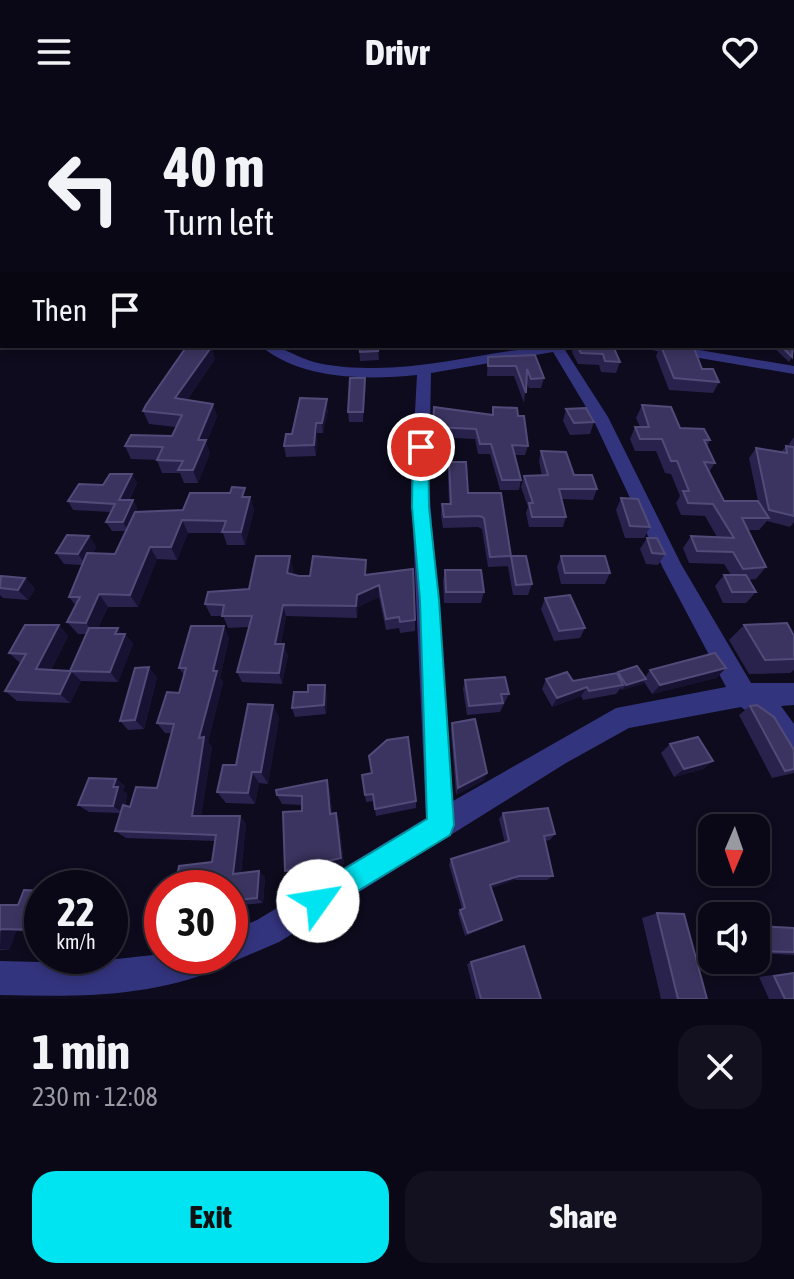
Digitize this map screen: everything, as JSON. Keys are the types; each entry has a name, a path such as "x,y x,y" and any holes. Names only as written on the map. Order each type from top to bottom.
{"street":[{"path":"272,348 313,366 334,369 424,368 486,363 555,348"},
{"path":"561,348 600,417 673,568 744,695 773,715 794,747"},
{"path":"664,348 794,370"},
{"path":"424,368 420,485 441,825"},
{"path":"248,939 268,931 625,717 744,695 794,694"},
{"path":"0,978 123,980 155,974"}],"building":[{"path":"186,348 211,348 175,398 213,404 198,440 206,440 193,470 178,470 183,461 157,460 163,447 125,446 131,435 172,436 182,415 143,411"},
{"path":"359,348 378,348 378,351 360,352"},
{"path":"578,348 614,348 620,362 605,361 603,354 581,353"},
{"path":"662,348 694,348 702,369 713,369 719,382 674,378"},
{"path":"783,348 793,348 792,357"},
{"path":"535,355 544,378 531,379 527,369 526,393 516,366 488,366 488,357"},
{"path":"350,378 365,378 363,412 348,412"},
{"path":"300,398 327,399 322,423 316,423 314,445 284,446 286,434 292,434"},
{"path":"642,405 671,407 680,428 704,429 710,440 704,440 715,463 704,462 724,501 758,501 769,518 742,518 766,567 743,569 733,552 697,551 691,536 734,538 713,504 688,503 683,491 689,491 677,461 671,461 662,439 640,439 635,427 649,427"},
{"path":"434,407 493,415 493,407 517,408 518,416 524,416 528,446 512,445 521,480 502,480 491,444 480,444 476,429 433,427"},
{"path":"586,408 594,422 574,423 566,409"},
{"path":"786,446 794,447 794,516 769,510 756,448 787,453"},
{"path":"541,451 566,452 574,475 592,475 597,489 559,489 566,517 532,517 529,503 533,503 524,476 548,475"},
{"path":"449,462 466,462 468,493 501,493 511,556 490,557 484,518 444,517 442,504 451,504"},
{"path":"110,474 132,474 119,500 133,500 123,522 106,522 115,504 68,501 79,484 103,485"},
{"path":"232,487 245,488 242,497 250,497 241,532 222,532 226,521 182,520 171,547 150,547 130,595 99,594 86,623 67,622 80,597 69,597 87,553 115,554 135,512 183,510 190,493 230,493"},
{"path":"621,498 638,499 650,527 630,526"},
{"path":"67,535 89,536 78,554 56,553"},
{"path":"647,538 657,538 665,554 652,553"},
{"path":"256,556 290,556 287,573 299,576 310,576 313,556 366,560 365,575 413,569 415,620 400,622 399,617 386,619 379,585 357,595 356,606 283,605 275,644 284,644 279,673 237,672 252,616 222,616 224,605 205,604 208,592 249,589"},
{"path":"511,556 526,556 532,584 516,585"},
{"path":"561,556 605,556 610,573 565,573"},
{"path":"445,570 481,570 484,592 446,592"},
{"path":"724,575 746,575 756,592 732,592"},
{"path":"1,576 25,578 18,590 0,588"},
{"path":"570,595 585,628 559,631 545,598"},
{"path":"787,623 794,636 794,659 765,660 744,625"},
{"path":"25,625 59,625 36,669 70,671 89,628 118,628 115,634 125,634 110,672 71,671 60,694 5,691 26,654 9,653"},
{"path":"191,626 224,626 213,671 217,671 199,738 204,737 192,816 240,816 233,870 178,870 179,866 212,862 216,835 115,831 123,805 130,807 136,787 157,788 174,724 157,723 167,692 179,693 186,668 179,668"},
{"path":"715,653 726,668 660,685 650,670"},
{"path":"637,666 646,679 626,685 618,672"},
{"path":"149,667 135,720 120,721 135,668"},
{"path":"567,672 573,681 617,673 623,685 589,691 587,687 557,698 546,679"},
{"path":"505,677 509,694 501,694 503,703 469,706 465,680"},
{"path":"308,685 325,685 324,705 292,708 294,692 308,692"},
{"path":"248,704 273,705 261,772 252,772 248,793 217,792 223,765 236,765"},
{"path":"757,705 774,717 794,750 794,769 785,771 750,706"},
{"path":"475,719 487,773 458,788 452,723"},
{"path":"408,737 416,801 375,809 373,794 365,795 362,775 372,773 369,756 387,740"},
{"path":"698,737 713,761 684,769 670,744"},
{"path":"89,778 116,779 113,787 118,787 113,806 78,805"},
{"path":"327,780 330,814 336,813 341,858 285,871 283,812 302,811 302,796 277,795 276,790"},
{"path":"548,808 555,834 544,836 553,876 519,876 490,885 502,920 468,933 460,910 465,908 451,859 509,841 503,813"},
{"path":"259,871 257,898 248,899 248,872"},
{"path":"24,890 24,930 0,930 0,905 18,905"},
{"path":"657,913 684,914 707,999 678,999"},
{"path":"770,927 794,928 794,952 770,951"},
{"path":"524,946 541,999 481,999 471,962"},
{"path":"794,973 794,999 785,999 774,976"}],"route":[{"path":"318,901 441,825 429,600 422,530 421,447"}]}
